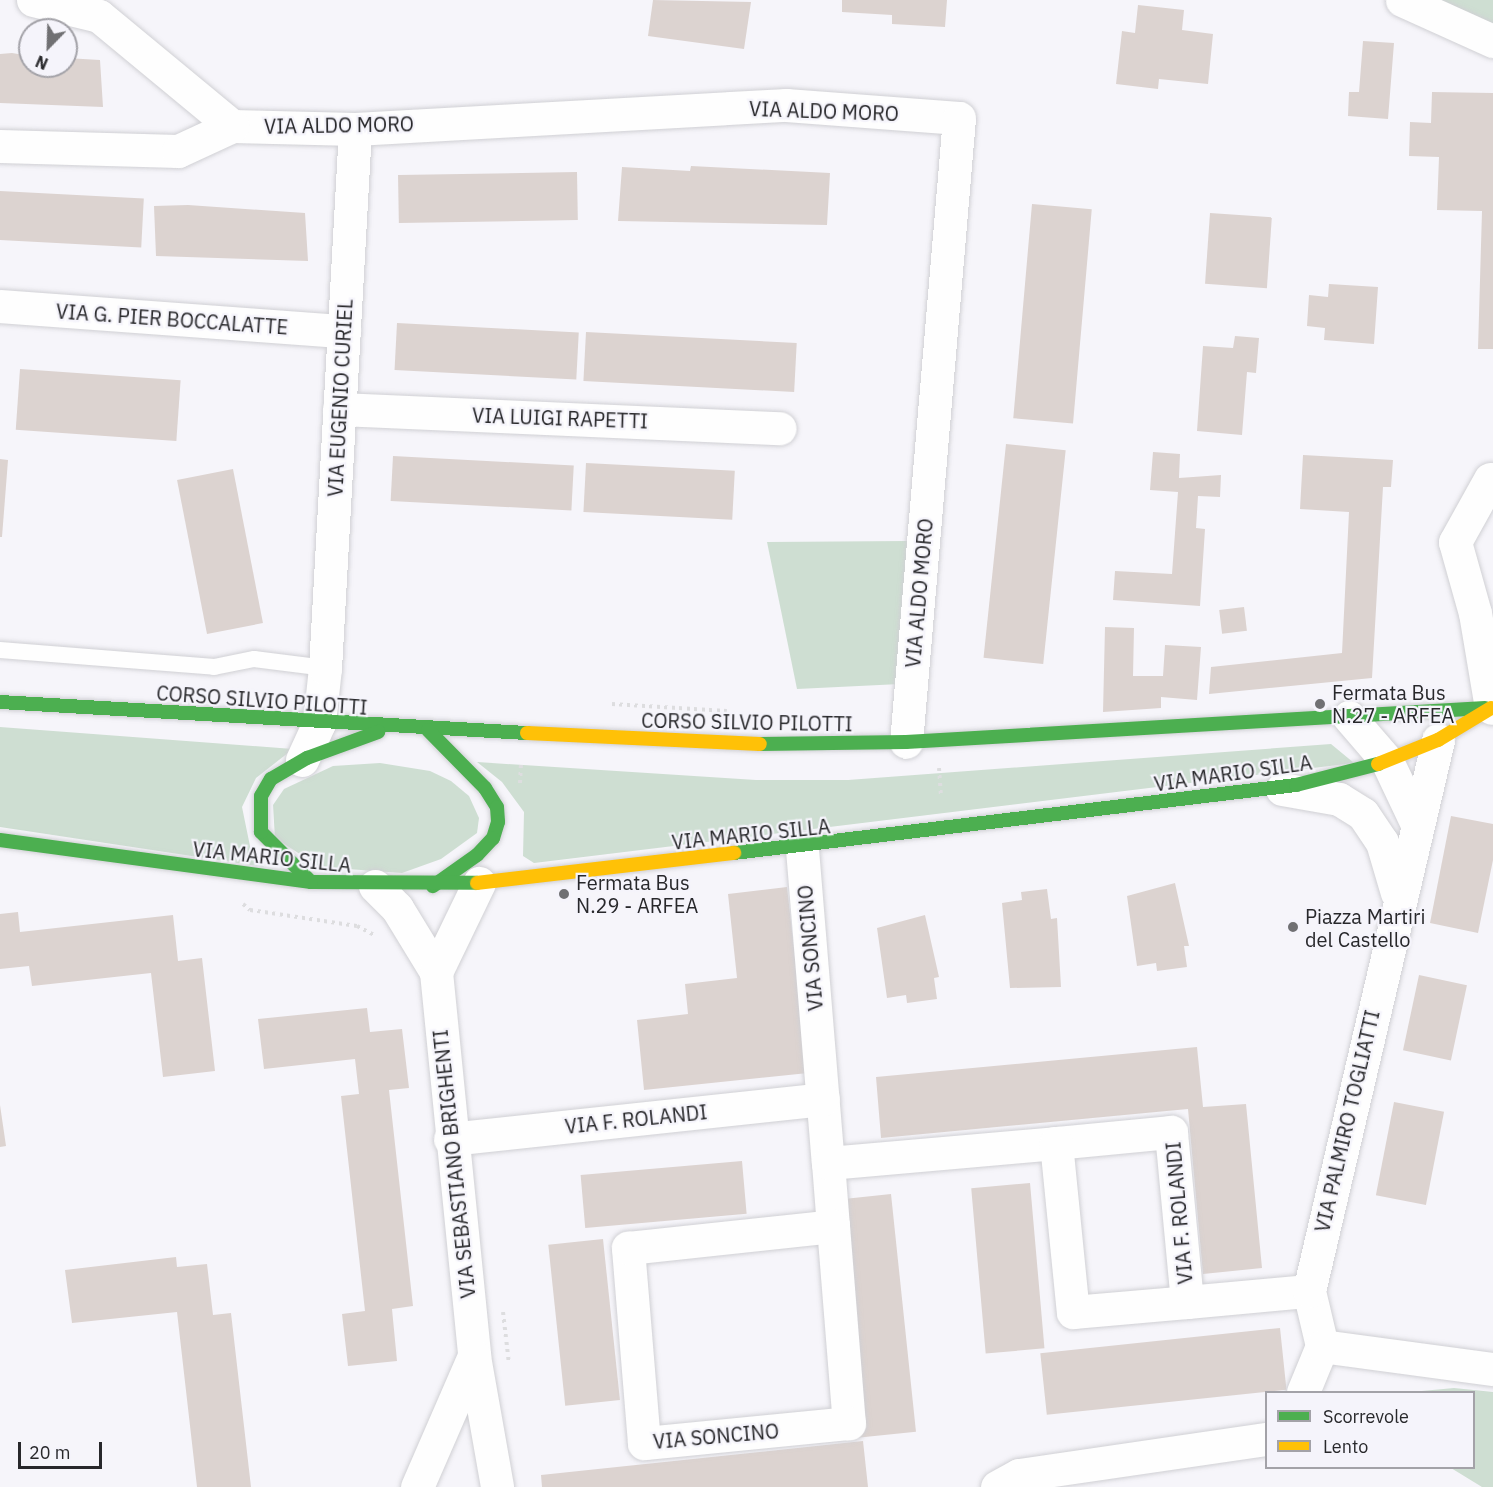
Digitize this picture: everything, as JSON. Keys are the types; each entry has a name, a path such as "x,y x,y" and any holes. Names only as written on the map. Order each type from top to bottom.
{"street":[{"path":"0,146 178,151 232,126 99,16 33,0"},
{"path":"1402,0 1493,41"},
{"name":"VIA ALDO MORO","path":"232,126 355,129 786,105 959,118 921,741"},
{"name":"VIA EUGENIO CURIEL","path":"302,760 319,723 325,668 355,129"},
{"name":"VIA G. PIER BOCCALATTE","path":"0,306 344,331"},
{"name":"VIA LUIGI RAPETTI","path":"339,409 780,428"},
{"path":"1490,478 1455,542 1475,613 1492,707"},
{"name":"CORSO SILVIO PILOTTI","path":"0,702 388,728 719,744 921,741 1492,707"},
{"name":"VIA MARIO SILLA","path":"0,840 311,882 431,887 479,883 802,849 1276,788 1354,774 1438,740 1492,707"},
{"path":"1349,717 1387,760 1416,822"},
{"path":"311,882 270,845 258,812 271,779 302,760 388,728"},
{"path":"429,730 485,788 498,822 493,838 477,855 431,887"},
{"name":"VIA PALMIRO TOGLIATTI","path":"1322,1346 1309,1291 1397,895 1438,740"},
{"name":"VIA PALMIRO TOGLIATTI","path":"1276,788 1339,798 1363,814 1382,842 1397,895"},
{"name":"VIA SONCINO","path":"802,849 823,1099 849,1423 644,1443 628,1248 833,1226"},
{"path":"436,972 479,883"},
{"path":"375,886 397,908 436,972"},
{"name":"VIA SEBASTIANO BRIGHENTI","path":"436,972 450,1139 474,1356 497,1487"},
{"name":"VIA F. ROLANDI","path":"450,1139 823,1099"},
{"name":"VIA F. ROLANDI","path":"828,1163 1171,1132 1187,1302"},
{"name":"VIA F. ROLANDI","path":"1056,1143 1073,1312 1309,1291"},
{"path":"1303,1391 1322,1346 1493,1369"},
{"name":"VIA SEBASTIANO BRIGHENTI","path":"417,1487 474,1356"},
{"path":"997,1487 1019,1474 1265,1439"}],"lane":[{"path":"0,650 214,667 254,659 325,668"}],"path":[{"path":"921,741 944,830"},
{"path":"238,898 250,910 357,926 379,939"},
{"path":"502,1300 510,1370"}],"green space":[{"path":"1436,0 1493,0 1493,25"},
{"path":"907,541 900,684 797,689 767,542"},
{"path":"0,727 293,749 256,778 242,807 251,851 264,867 0,827"},
{"path":"1331,744 1354,763 534,863 523,856 524,812 502,782 477,762 756,780 848,780"},
{"path":"380,763 430,771 451,781 469,796 479,818 477,833 441,859 402,873 320,867 275,838 273,805 284,789 333,766"},
{"path":"1454,1388 1493,1392 1493,1487 1482,1487 1453,1469 1475,1469 1475,1391 1422,1391"}],"building":[{"path":"653,0 751,2 744,49 648,36"},
{"path":"842,0 947,0 945,27 892,24 892,15 842,12"},
{"path":"1138,5 1184,10 1182,30 1213,34 1208,84 1159,79 1158,89 1116,84 1122,31 1135,33"},
{"path":"1363,41 1394,43 1388,119 1348,116 1349,92 1359,92"},
{"path":"0,54 18,54 18,78 78,78 78,59 100,60 103,107 0,103"},
{"path":"1432,92 1493,93 1493,349 1478,349 1482,211 1437,210 1439,157 1409,156 1410,122 1431,123"},
{"path":"691,166 830,173 827,225 618,221 622,167 690,171"},
{"path":"577,172 578,220 399,223 398,175"},
{"path":"0,191 144,199 141,247 0,240"},
{"path":"1032,204 1092,209 1073,423 1013,418"},
{"path":"188,205 305,213 308,261 156,256 154,206"},
{"path":"1210,213 1272,217 1267,288 1205,284"},
{"path":"1329,284 1378,287 1374,344 1324,340 1325,328 1307,326 1309,295 1328,297"},
{"path":"397,323 579,333 576,379 395,370"},
{"path":"586,332 797,343 794,392 583,381"},
{"path":"1235,336 1259,338 1256,373 1247,372 1242,435 1197,431 1203,346 1233,348"},
{"path":"20,369 181,380 176,441 16,430"},
{"path":"1006,444 1066,450 1043,664 984,658"},
{"path":"1153,452 1180,454 1179,478 1221,475 1220,497 1198,496 1196,528 1205,529 1200,606 1113,600 1115,571 1172,574 1178,492 1150,490"},
{"path":"1303,455 1393,460 1391,487 1383,487 1372,678 1209,694 1211,667 1342,653 1349,512 1300,509"},
{"path":"393,456 574,465 571,510 391,501"},
{"path":"0,459 8,460 2,537 0,537"},
{"path":"586,463 735,471 732,520 583,512"},
{"path":"233,469 263,623 207,634 177,480"},
{"path":"1244,607 1247,631 1222,634 1219,610"},
{"path":"1105,627 1134,628 1133,676 1163,676 1165,645 1201,647 1197,700 1161,697 1161,708 1103,712"},
{"path":"1451,816 1493,824 1493,860 1478,933 1430,923"},
{"path":"1175,883 1189,946 1184,946 1187,967 1157,971 1156,963 1137,966 1127,896"},
{"path":"787,887 808,1073 644,1090 637,1020 688,1014 685,984 737,978 728,894"},
{"path":"1047,889 1051,919 1057,918 1061,987 1010,988 1002,903 1022,900 1021,892"},
{"path":"18,912 20,932 173,915 178,961 202,958 215,1071 163,1077 151,973 32,986 29,966 0,969 0,914"},
{"path":"925,915 939,977 934,978 937,999 907,1003 906,995 887,998 877,928"},
{"path":"1419,975 1467,985 1451,1061 1403,1050"},
{"path":"367,1008 370,1032 402,1029 409,1088 389,1090 413,1306 392,1309 397,1361 348,1366 342,1314 365,1311 341,1096 359,1094 355,1059 264,1069 258,1019"},
{"path":"1197,1047 1203,1107 1246,1104 1262,1268 1203,1274 1188,1109 881,1138 876,1077"},
{"path":"1394,1102 1444,1112 1426,1205 1376,1195"},
{"path":"0,1105 6,1146 0,1147"},
{"path":"742,1161 747,1214 585,1228 581,1175"},
{"path":"1030,1183 1044,1348 986,1354 971,1188"},
{"path":"891,1194 916,1432 857,1438 832,1200"},
{"path":"603,1239 620,1400 565,1406 548,1245"},
{"path":"176,1257 177,1267 207,1264 213,1315 231,1313 251,1487 197,1487 177,1312 72,1323 65,1270"},
{"path":"1280,1328 1286,1390 1047,1415 1040,1353"},
{"path":"863,1441 868,1487 542,1487 541,1475"}],"traffic: fast":[{"path":"0,702 527,733"},
{"path":"760,744 906,742 1485,708"},
{"path":"428,730 485,788 497,807 498,822 493,838 477,855 433,886"},
{"path":"311,882 261,832 261,796 271,779 307,758 378,732"},
{"path":"734,853 1296,785 1378,764"},
{"path":"0,840 311,882 477,883"}],"traffic: slow":[{"path":"1378,764 1438,740 1491,708"},
{"path":"527,733 760,744"},
{"path":"477,883 734,853"}],"place":[{"name":"Fermata Bus N.27 - ARFEA","path":"1320,704"},
{"name":"Fermata Bus N.29 - ARFEA","path":"564,894"},
{"name":"Piazza Martiri del Castello","path":"1293,927"}]}
